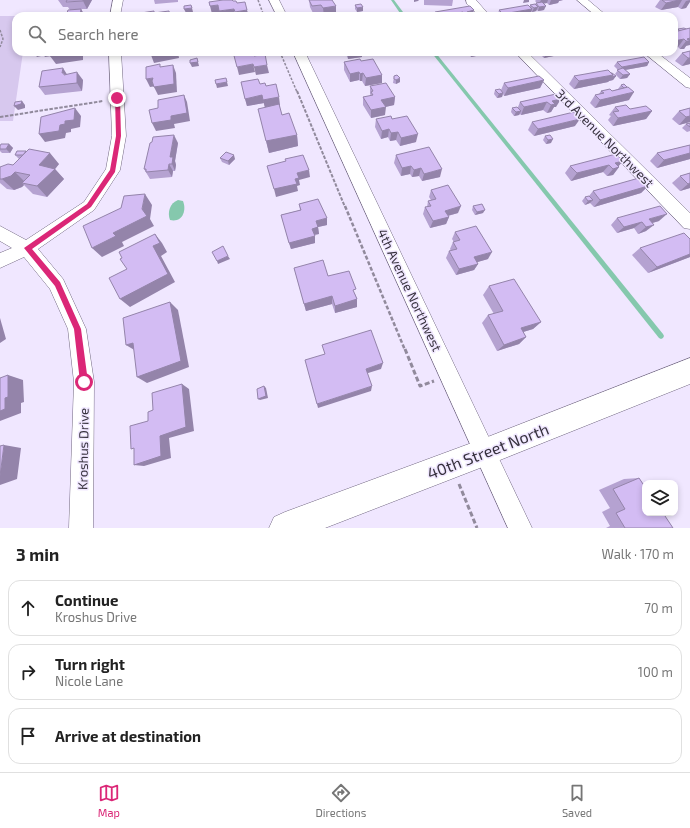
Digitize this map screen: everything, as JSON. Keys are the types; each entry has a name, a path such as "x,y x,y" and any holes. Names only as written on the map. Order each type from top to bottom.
{"street":[{"path":"116,12 118,0"},
{"path":"274,0 280,12"},
{"path":"471,0 471,2 481,12"},
{"path":"582,0 597,12"},
{"path":"0,261 27,248 89,206 113,170 119,136 115,56"},
{"name":"4th Avenue Northwest","path":"301,56 520,528"},
{"name":"3rd Avenue Northwest","path":"525,56 687,216"},
{"path":"654,56 690,84"},
{"name":"Kroshus Drive","path":"0,233 27,248 57,284 77,329 84,382 81,528"},
{"name":"40th Street North","path":"285,528 451,466 690,371"}],"path":[{"path":"258,0 262,12"},
{"path":"0,30 3,36 3,42 0,47"},
{"path":"282,56 420,386 449,376"},
{"path":"0,117 117,98"},
{"path":"451,466 477,528"}],"shaded area":[{"path":"0,16 12,16 12,56 22,56 13,121 0,121"},
{"path":"175,201 183,201 184,212 178,220 170,220 170,208"}],"building":[{"path":"67,0 83,0 83,1 66,2"},
{"path":"232,0 236,1 237,3 245,2 247,10 235,12 234,9 219,11 218,5 210,6 209,2"},
{"path":"309,0 332,0 336,6 323,8 321,5 312,6"},
{"path":"662,0 679,0 666,3"},
{"path":"542,2 546,6 539,7 536,3"},
{"path":"361,4 363,7 357,8 355,5"},
{"path":"535,4 538,7 534,8 530,5"},
{"path":"191,5 192,8 184,9 184,6"},
{"path":"528,5 532,9 515,12 501,12 499,10"},
{"path":"470,6 474,10 467,12 435,12"},
{"path":"81,9 81,12 67,12 68,10"},
{"path":"690,28 690,38 687,39 690,41 686,41 684,39 678,40 678,31"},
{"path":"678,29 686,29 680,31"},
{"path":"690,51 690,58 682,53"},
{"path":"234,56 265,56 267,65 254,67 253,64 237,67"},
{"path":"644,57 649,62 622,67 617,62"},
{"path":"197,58 198,62 190,63 190,60"},
{"path":"360,59 361,61 373,59 382,75 366,78 363,73 360,74 359,72 350,74 344,62"},
{"path":"160,64 160,67 173,65 174,84 154,87 152,81 153,78 146,79 146,67"},
{"path":"63,68 62,73 64,73 64,75 77,72 77,83 39,87 42,71"},
{"path":"623,68 630,74 623,75 617,70"},
{"path":"608,70 613,75 579,81 574,76"},
{"path":"397,75 400,78 396,80 394,79 394,76"},
{"path":"539,76 544,80 508,88 504,83"},
{"path":"226,78 227,82 216,84 215,80"},
{"path":"258,79 260,84 265,83 266,86 276,84 279,97 263,100 262,95 245,99 241,82"},
{"path":"386,83 395,97 381,100 386,107 371,110 363,97 373,95 371,92 373,91 370,86"},
{"path":"624,84 627,87 624,88 621,85"},
{"path":"628,87 634,92 600,100 595,95 604,93 601,91 610,89 612,91"},
{"path":"500,89 503,93 499,94 495,90"},
{"path":"556,94 561,99 552,101 555,104 551,105 547,102 524,107 520,102"},
{"path":"184,95 187,113 171,116 171,120 152,123 149,110 158,108 158,100"},
{"path":"22,101 21,104 14,106 15,102"},
{"path":"279,104 282,115 289,113 297,135 266,141 258,109"},
{"path":"626,105 630,109 646,106 652,111 618,118 613,112 619,111 615,107"},
{"path":"517,107 521,111 516,112 512,108"},
{"path":"75,108 74,120 65,121 65,124 60,125 59,131 39,134 41,117"},
{"path":"690,108 690,116 686,117 679,111"},
{"path":"574,112 580,119 538,129 532,122"},
{"path":"391,116 392,119 407,116 418,134 401,138 398,132 391,133 389,129 382,131 376,119"},
{"path":"174,135 170,157 173,157 172,164 169,164 168,170 146,172 146,169 144,169 150,143 152,142 153,137"},
{"path":"550,135 553,139 548,140 545,136"},
{"path":"1,144 9,144 6,149 0,149"},
{"path":"690,145 690,153 664,160 657,153"},
{"path":"429,147 442,169 424,174 421,168 414,170 411,166 402,168 396,155"},
{"path":"29,149 50,153 39,165 55,169 37,186 22,183 30,175 15,172 11,176 0,179 0,167 8,164 13,165"},
{"path":"17,151 26,151 23,155 15,155"},
{"path":"226,152 234,155 228,161 220,158"},
{"path":"616,154 623,161 615,163 619,167 613,169 609,165 577,173 570,166"},
{"path":"303,155 309,170 297,173 299,178 295,179 297,184 274,189 267,166 286,161 285,159"},
{"path":"690,173 690,183 688,184 680,176"},
{"path":"639,178 648,186 600,200 593,191"},
{"path":"448,185 461,206 445,211 449,217 433,221 425,207 431,206 428,201 436,199 431,190"},
{"path":"145,194 142,209 147,216 113,233 116,236 92,248 83,226 121,208 124,196"},
{"path":"589,196 593,200 588,201 585,197"},
{"path":"318,199 327,218 316,221 318,227 312,229 315,236 289,243 281,215 301,210 299,204"},
{"path":"482,204 485,210 477,212 473,206"},
{"path":"660,206 667,214 649,219 654,225 646,227 642,222 624,227 617,218"},
{"path":"476,226 492,252 474,257 478,264 459,269 449,251 457,249 453,242 460,240 455,232"},
{"path":"684,233 690,239 690,254 657,267 640,248"},
{"path":"155,234 160,243 153,246 168,274 120,299 109,278 127,269 120,259 122,258 119,252"},
{"path":"223,246 228,256 217,261 212,252"},
{"path":"323,260 328,276 349,271 356,289 353,290 357,299 335,306 332,296 304,304 294,268"},
{"path":"514,279 541,322 521,328 526,337 504,345 488,315 503,311 489,286"},
{"path":"170,302 181,361 137,377 133,343 126,345 123,318"},
{"path":"371,330 383,363 366,369 372,386 317,404 305,360 325,354 322,345"},
{"path":"8,375 8,397 5,398 5,409 0,411 0,378"},
{"path":"182,384 186,427 160,436 161,456 134,465 134,448 131,449 130,426 148,421 148,412 153,410 152,393"},
{"path":"264,386 266,396 258,399 257,389"},
{"path":"4,445 0,476 0,446"},
{"path":"639,478 642,482 642,516 665,516 673,528 625,528 616,513 625,509 613,489"}],"waterway":[{"path":"392,0 401,12"},
{"path":"436,56 661,336"}],"route":[{"path":"84,382 77,329 57,284 27,248 89,206 113,170 119,136 117,98"}]}
